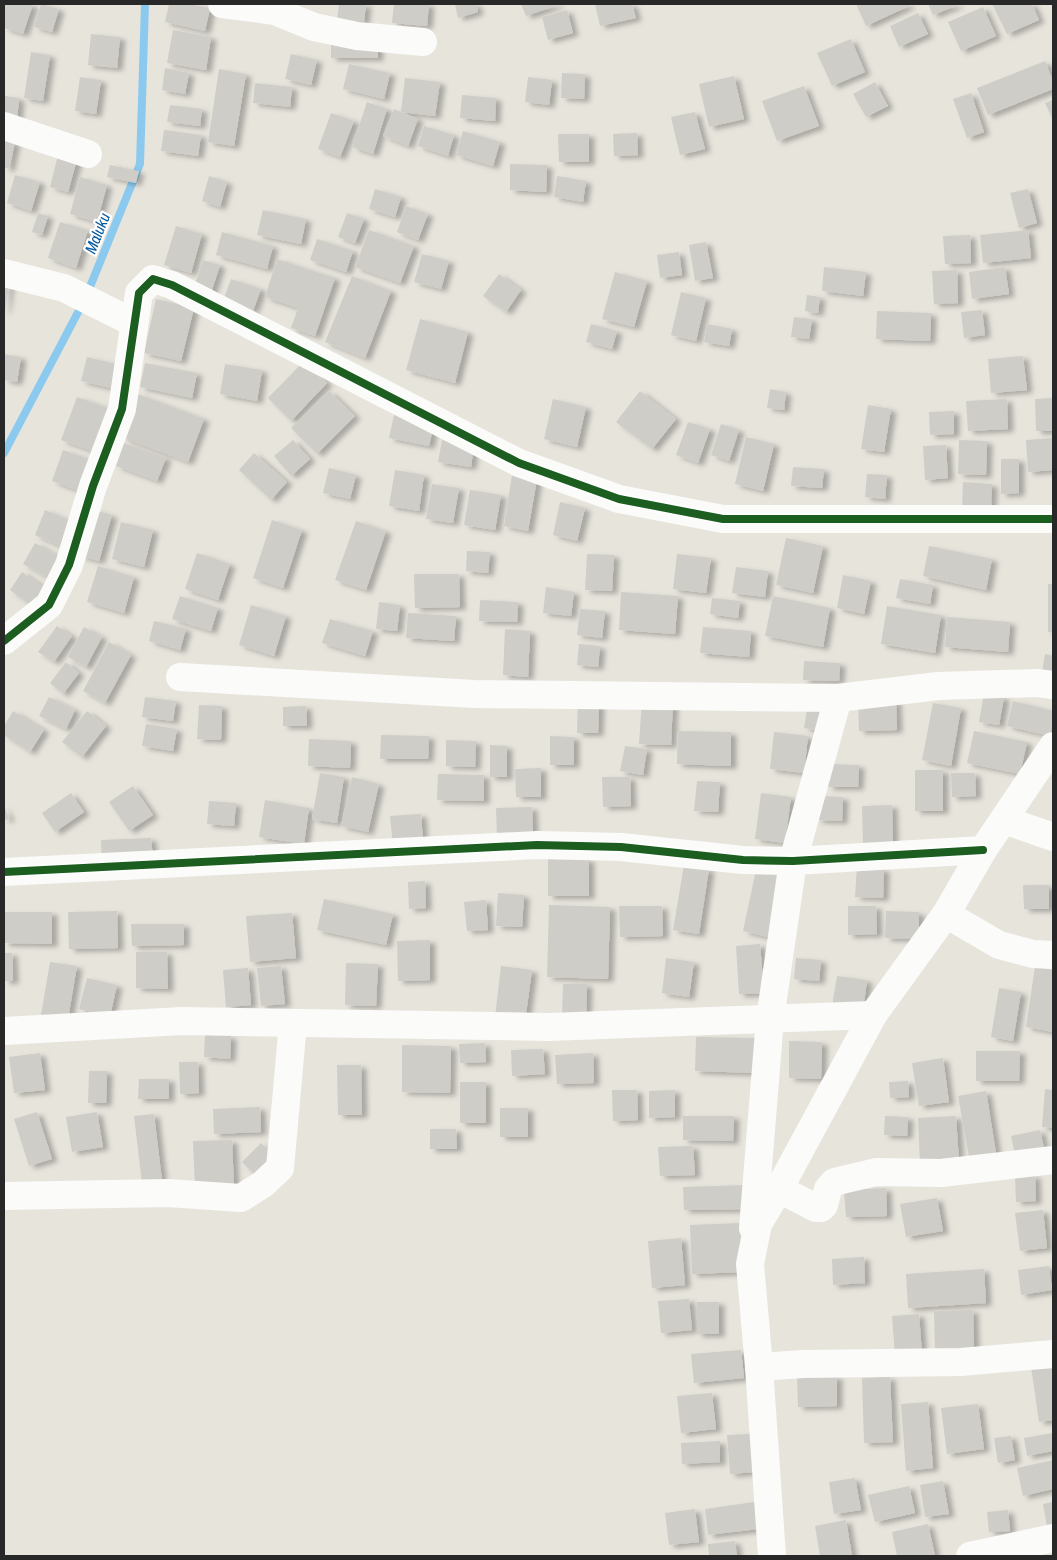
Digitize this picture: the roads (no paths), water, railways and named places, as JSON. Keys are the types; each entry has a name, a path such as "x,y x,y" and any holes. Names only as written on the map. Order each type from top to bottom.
{"street":[{"path":"222,4 275,11 314,27 357,36 423,42"},
{"path":"4,126 88,154"},
{"path":"4,273 64,288 134,323"},
{"path":"4,641 49,605 69,565 93,486 122,409 139,293 153,279 172,285 519,463 619,499 723,519 1053,519"},
{"path":"180,677 475,694 838,698 938,686 1037,682 1053,685"},
{"path":"772,1556 750,1264 770,1019 793,861 838,698"},
{"path":"750,1264 758,1224 779,1189 873,1015 946,914 983,850 1053,746"},
{"path":"1004,820 1053,837"},
{"path":"4,872 537,845 621,847 743,860 793,861 983,850"},
{"path":"946,914 999,945 1034,954 1053,955"},
{"path":"4,1031 182,1021 549,1027 873,1015"},
{"path":"4,1196 168,1193 240,1198 263,1184 280,1168 293,1023"},
{"path":"779,1189 816,1208 821,1208 824,1205 828,1189 834,1182 876,1172 941,1174 1053,1160"},
{"path":"759,1367 803,1364 961,1362 1053,1354"},
{"path":"970,1556 1053,1538"}],"waterway":[{"name":"Maluku","path":"4,453 85,299 140,164 145,4"}]}
